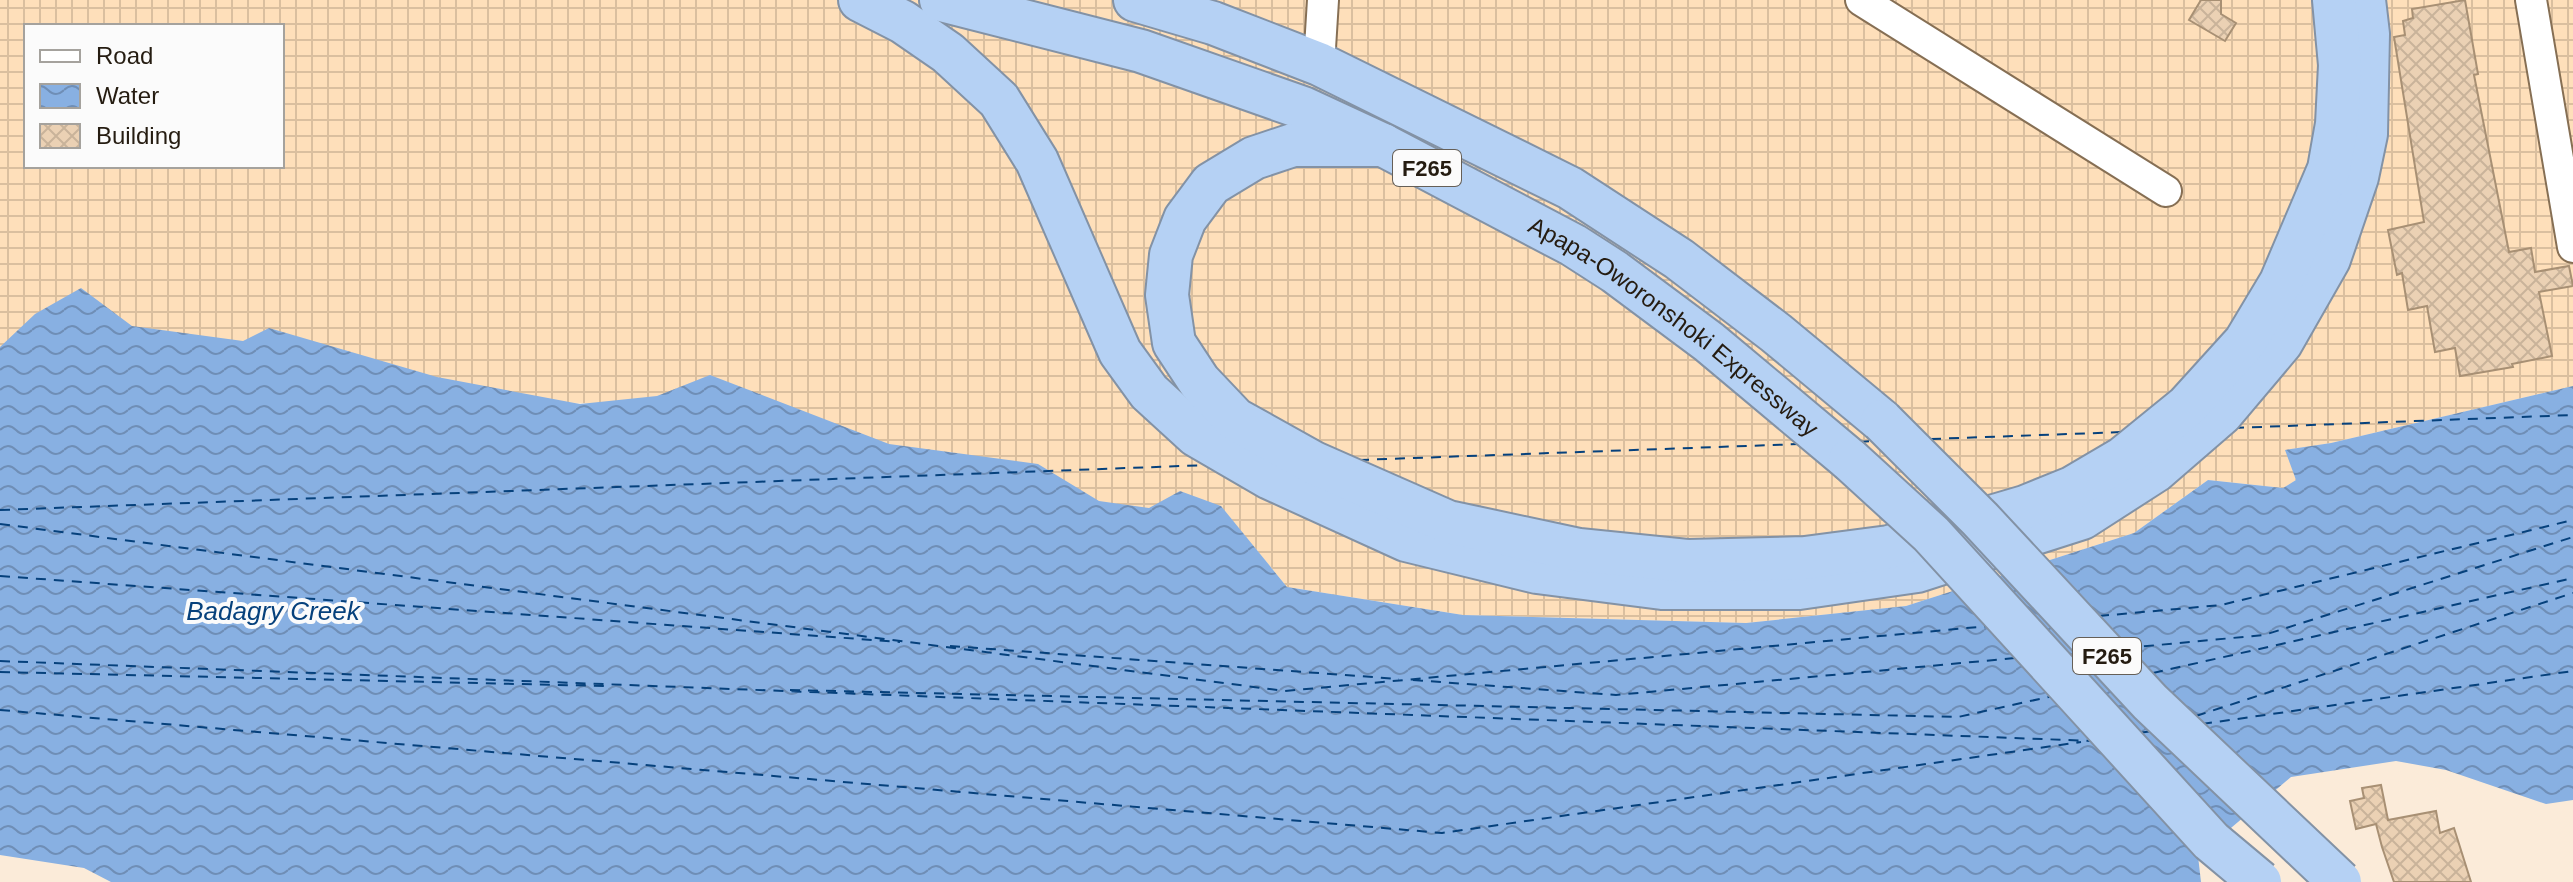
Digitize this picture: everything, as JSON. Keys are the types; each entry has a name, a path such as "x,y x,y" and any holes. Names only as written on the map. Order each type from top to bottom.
{"highway":[{"path":"860,0 903,22 948,53 999,100 1037,161 1120,352 1149,392 1196,435 1270,478 1406,540 1537,572 1662,588 1799,588 1917,571 2082,518 2155,471 2222,413 2281,343 2329,259 2357,177 2366,134 2368,34 2364,0"},
{"name":"Apapa-Oworonshoki Expressway","path":"941,0 1141,51 1303,108 1383,145 1573,245 1615,272 1709,342 1850,460 1931,534 2211,841 2260,882"},
{"name":"Apapa-Oworonshoki Expressway","path":"1135,0 1213,23 1319,64 1570,188 1679,259 1776,333 1882,421 1980,519 2150,702 2340,882"},
{"path":"1383,145 1293,145 1254,158 1211,184 1185,219 1171,255 1167,295 1174,343 1199,381 1235,419 1314,463 1448,522 1579,550 1687,561 1805,558 1889,547 2025,507 2072,488 2123,458 2187,406 2245,342 2281,282 2329,169 2337,124 2340,65 2334,0"}],"lane":[{"path":"1319,64 1323,0"},
{"path":"2531,0 2573,247"},
{"path":"1873,3 2166,191"}],"shaded area":[{"path":"0,0 2573,0 2573,386 2331,443 2286,450 2296,480 2283,488 2208,480 2134,533 1906,606 1746,623 1463,615 1287,587 1222,508 1149,509 1105,502 1005,496 587,403 0,394"}],"water":[{"name":"Badagry Creek","path":"81,288 132,326 243,341 269,328 437,377 580,404 657,396 710,375 889,444 1038,464 1099,501 1149,508 1180,491 1221,506 1287,587 1463,615 1746,623 1906,606 2134,533 2208,480 2283,488 2296,480 2285,450 2331,443 2573,386 2573,800 2546,804 2446,770 2396,761 2291,777 2198,856 2201,882 111,882 84,868 0,855 0,347 35,314"}],"building":[{"path":"2201,0 2221,0 2221,14 2236,23 2225,41 2189,20"},
{"path":"2465,0 2478,74 2474,75 2509,252 2531,248 2535,272 2569,266 2573,286 2539,292 2552,356 2512,364 2513,367 2460,376 2455,348 2435,352 2427,306 2408,310 2402,273 2397,275 2388,230 2424,222 2394,37 2405,35 2403,21 2413,18 2412,9"},
{"path":"2381,785 2388,820 2436,811 2440,833 2454,828 2471,882 2394,882 2376,824 2356,829 2350,801 2364,798 2362,788"}],"ferry route":[{"path":"2234,428 2573,415"},
{"path":"1931,439 2124,432"},
{"path":"1859,442 1872,441"},
{"path":"1359,460 1800,444"},
{"path":"0,510 1209,465"},
{"path":"2099,616 2221,605 2573,520"},
{"path":"0,524 1285,691 1989,626"},
{"path":"2126,648 2264,635 2573,537"},
{"path":"0,576 900,642"},
{"path":"2153,673 2573,578"},
{"path":"2196,716 2573,593"},
{"path":"950,646 1399,679"},
{"path":"1413,680 1616,695 2016,658"},
{"path":"0,661 2093,741"},
{"path":"2202,724 2573,671"},
{"path":"0,672 604,686"},
{"path":"790,690 1958,717 2053,696"},
{"path":"0,710 1442,833 2081,742"},
{"path":"2139,733 2152,731"}]}
